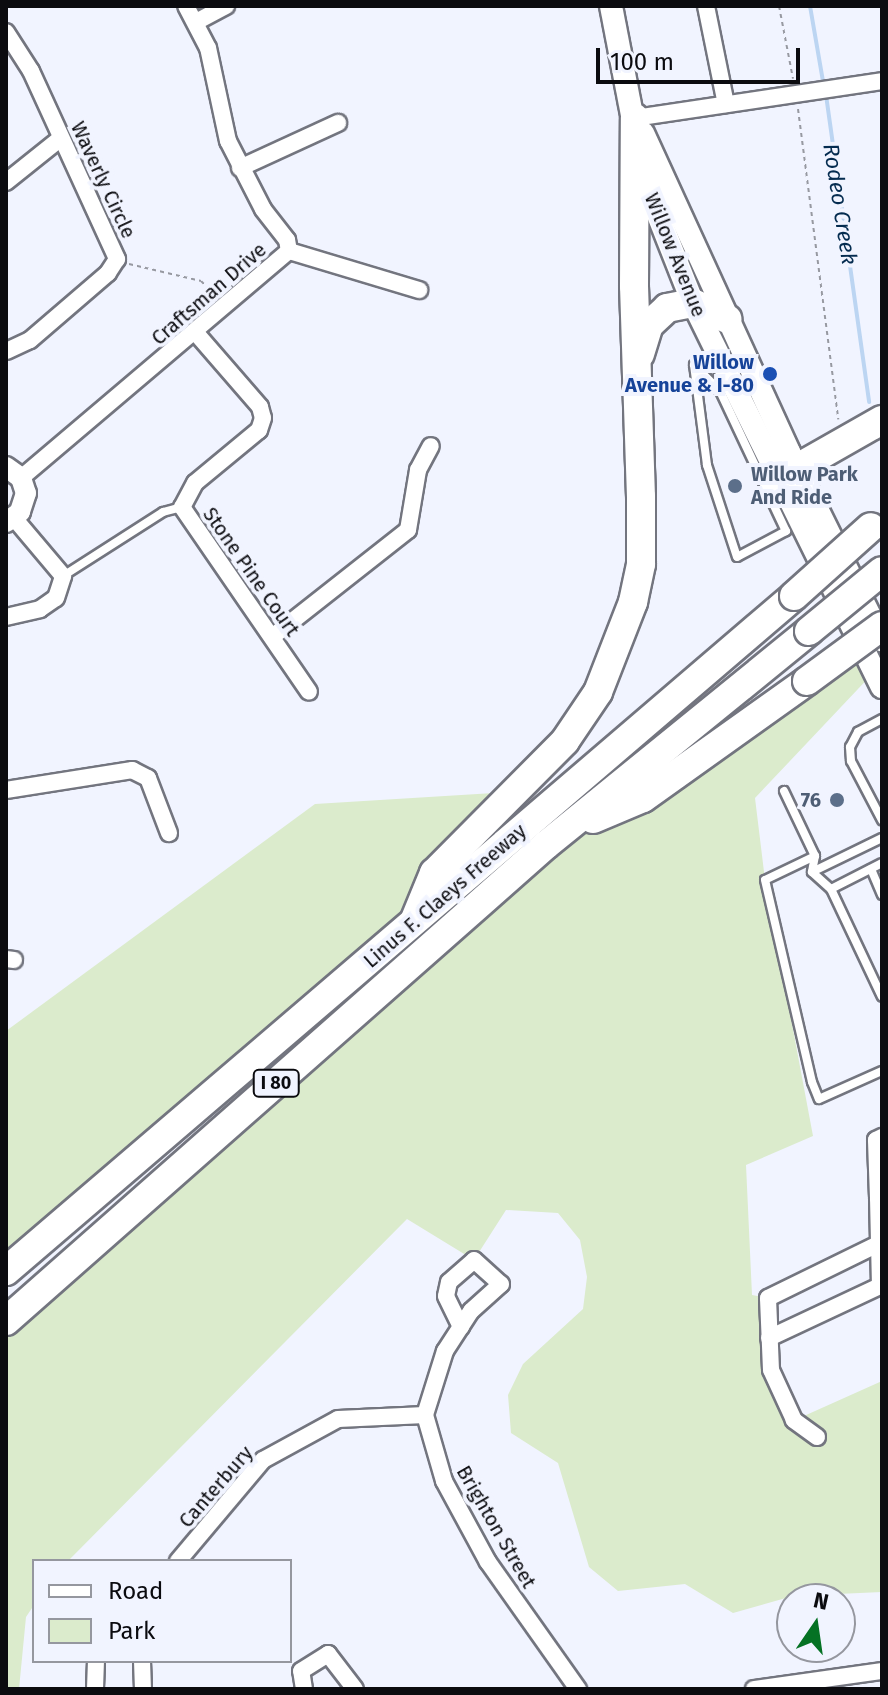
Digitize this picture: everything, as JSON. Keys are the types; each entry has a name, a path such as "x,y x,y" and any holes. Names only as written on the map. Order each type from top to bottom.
{"highway":[{"path":"413,924 434,873 565,741 598,692 623,639 641,564 635,118"},
{"path":"636,366 649,325 667,308 693,303 733,331"},
{"path":"788,474 882,420"},
{"name":"Linus F. Claeys Freeway","path":"6,1271 877,523"},
{"name":"Linus F. Claeys Freeway","path":"6,1321 546,845 882,571"},
{"path":"573,825 643,798 882,626"}],"main road":[{"name":"Willow Avenue","path":"611,6 645,182 693,303 718,353 882,640"},
{"name":"Willow Avenue","path":"635,118 665,171 733,331 788,474 882,687"}],"street":[{"name":"Craftsman Drive","path":"13,472 196,333 289,251 287,240 240,168 228,141 208,48 186,6"},
{"path":"196,22 226,6"},
{"path":"706,6 726,104"},
{"name":"Waverly Circle","path":"6,32 31,71 112,239 117,259 108,273 30,340 6,351"},
{"path":"635,118 882,81"},
{"path":"240,168 338,123"},
{"path":"6,182 61,138"},
{"path":"289,251 419,290"},
{"name":"Stone Pine Court","path":"196,333 260,407 263,418 259,430 195,483 182,507 309,692"},
{"path":"272,637 408,530 418,470 431,446"},
{"path":"6,617 48,604 56,598 63,576 10,520 25,501 13,472"},
{"path":"6,790 132,770 148,778 169,833"},
{"path":"769,1338 880,1286 880,1197 876,1140 882,1137"},
{"path":"817,1437 794,1420 771,1370 768,1298 878,1244"},
{"path":"425,1415 445,1351 461,1327"},
{"name":"Canterbury","path":"180,1559 263,1460 338,1419 425,1415"},
{"name":"Brighton Street","path":"425,1415 444,1481 488,1562 578,1689"},
{"path":"304,1689 301,1671 328,1654 355,1689"},
{"path":"95,1689 96,1663"},
{"path":"142,1663 143,1689"},
{"path":"754,1689 882,1671"}],"lane":[{"path":"694,365 718,353 733,331"},
{"path":"694,365 720,391 786,531 737,557 707,465 694,365"},
{"path":"63,576 163,512 182,507"},
{"path":"882,719 858,732 850,747 851,761 882,820"},
{"path":"784,791 815,856 812,872"},
{"path":"812,872 882,838"},
{"path":"815,856 765,880 812,1082 819,1099 882,1071"},
{"path":"831,889 882,863"},
{"path":"871,869 882,895"},
{"path":"812,872 831,889 882,997"}],"path":[{"path":"779,6 801,94 841,413 834,429"},
{"path":"117,259 201,281 224,308"}],"green space":[{"path":"862,639 875,671 755,798 765,880 813,1136 746,1165 752,1295 768,1298 771,1370 795,1420 882,1381 882,1592 856,1593 856,1583 776,1583 776,1601 733,1613 685,1584 618,1591 589,1567 558,1463 511,1433 508,1395 523,1364 583,1309 587,1277 580,1240 558,1213 506,1210 474,1260 407,1219 70,1559 32,1559 32,1608 26,1617 19,1689 6,1689 6,1321 546,845"},
{"path":"526,791 413,927 6,1269 6,1031 315,804"}],"waterway":[{"name":"Rodeo Creek","path":"810,6 824,87"},
{"name":"Rodeo Creek","path":"826,95 869,402"}],"place":[{"name":"Willow Avenue & I-80","path":"770,374"},
{"name":"Willow Park And Ride","path":"735,486"},
{"name":"76","path":"837,800"}]}
